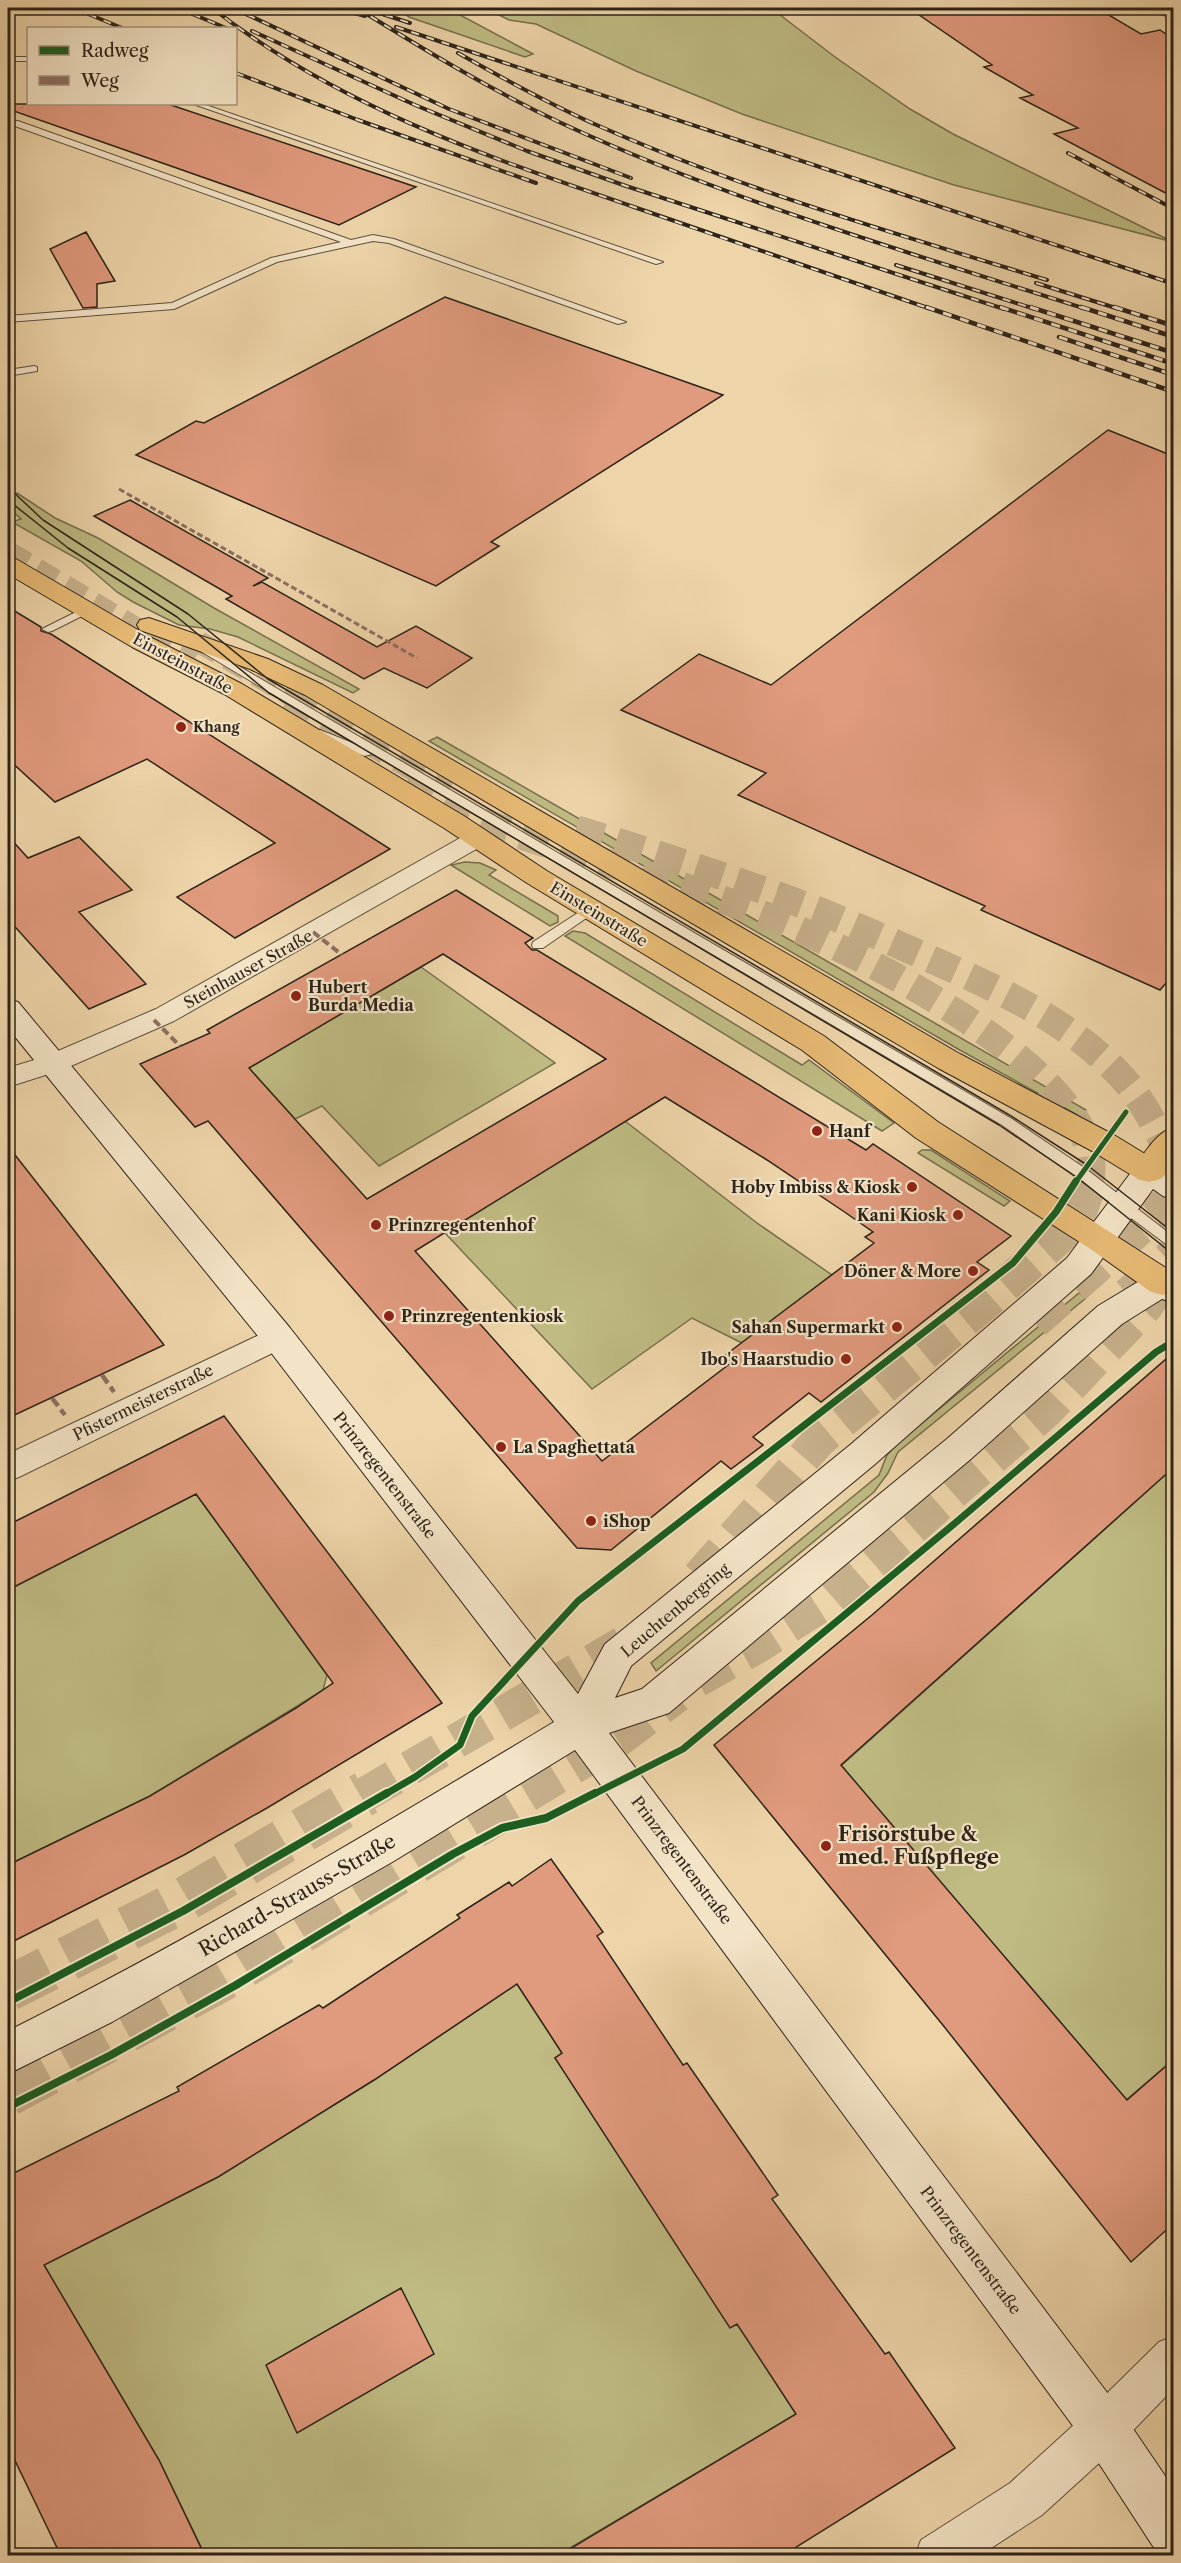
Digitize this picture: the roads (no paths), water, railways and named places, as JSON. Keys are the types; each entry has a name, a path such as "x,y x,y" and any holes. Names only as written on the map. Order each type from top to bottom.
{"main road":[{"name":"Einsteinstraße","path":"8,542 135,618 193,642 280,673 405,741 949,1060 1084,1132 1161,1180"},
{"name":"Einsteinstraße","path":"8,564 141,642 233,689 813,1043 927,1130 1170,1284"},
{"name":"Prinzregentenstraße","path":"8,1009 278,1336 581,1726 1104,2428 1173,2533"},
{"path":"1161,1180 1173,1138"},
{"name":"Leuchtenbergring","path":"581,1726 618,1655 862,1455 982,1352 1079,1266 1123,1206 1161,1180"},
{"path":"581,1726 655,1701 960,1448 1110,1316 1170,1284"},
{"name":"Richard-Strauss-Straße","path":"8,2053 98,2007 380,1848 581,1726"}],"street":[{"path":"1158,8 1173,17"},
{"name":"Steinhauser Straße","path":"8,1078 54,1063 165,1015 478,838"},
{"name":"Pfistermeisterstraße","path":"8,1468 278,1336"},
{"path":"937,2556 1026,2499 1104,2428 1173,2357"}],"lane":[{"path":"8,60 27,59"},
{"path":"200,105 658,262"},
{"path":"15,123 348,242"},
{"path":"8,319 174,306 274,260 374,238 391,241 621,322"},
{"path":"8,373 34,369"},
{"path":"48,629 86,610"},
{"path":"193,642 1007,1122 1081,1173 1173,1245"},
{"path":"282,719 423,776"},
{"path":"405,741 410,762 423,776"},
{"path":"538,945 590,909"}],"tunnel":[{"path":"8,552 193,662"},
{"path":"199,642 292,696"},
{"path":"290,695 421,771 452,784"},
{"path":"405,787 492,825 764,915 803,931 910,985 967,1020 1019,1058 1061,1099 1086,1141 1090,1181"},
{"path":"576,829 817,910 951,968 1027,1005 1096,1052 1126,1082 1150,1116 1174,1168"},
{"path":"699,1577 820,1439 985,1303 1067,1230 1081,1208 1090,1181"},
{"path":"1034,1322 1174,1197"},
{"path":"1128,1295 1174,1254"},
{"path":"697,1680 759,1645 832,1598 1047,1410 1145,1307 1164,1280"},
{"path":"364,1795 636,1636"},
{"path":"527,1795 619,1739 677,1695"},
{"path":"8,1989 180,1902 366,1793"},
{"path":"8,2094 220,1980 529,1793"}],"tram line":[{"path":"8,487 43,520 188,614 268,679 1011,1116 1087,1165 1174,1233"},
{"path":"8,500 68,548 177,617 269,693 999,1125 1078,1178 1174,1255"}],"railway":[{"path":"74,8 120,27"},
{"path":"178,8 224,27"},
{"path":"212,8 260,43 310,73 413,125 520,167 931,309"},
{"path":"233,8 449,109 631,178"},
{"path":"337,8 365,16"},
{"path":"357,8 507,96 622,150 753,201 820,224 1086,309"},
{"path":"370,10 410,23"},
{"path":"396,27 1174,284"},
{"path":"252,31 415,105 527,151 626,186 1004,309"},
{"path":"458,53 581,118 709,171 821,210 1047,280"},
{"path":"237,73 358,120 536,183"},
{"path":"1068,153 1174,209"},
{"path":"896,265 1035,309"},
{"path":"1036,283 1119,309"},
{"path":"926,307 1174,392"},
{"path":"1000,307 1174,364"},
{"path":"1030,307 1174,353"},
{"path":"1081,307 1174,337"},
{"path":"1114,307 1174,326"},
{"path":"1059,337 1174,375"}],"place":[{"name":"Khang","path":"181,727"},
{"name":"Hubert Burda Media","path":"296,996"},
{"name":"Hanf","path":"817,1131"},
{"name":"Hoby Imbiss & Kiosk","path":"912,1187"},
{"name":"Kani Kiosk","path":"958,1215"},
{"name":"Prinzregentenhof","path":"376,1225"},
{"name":"Döner & More","path":"973,1271"},
{"name":"Prinzregentenkiosk","path":"389,1316"},
{"name":"Sahan Supermarkt","path":"897,1327"},
{"name":"Ibo's Haarstudio","path":"846,1359"},
{"name":"La Spaghettata","path":"501,1447"},
{"name":"iShop","path":"591,1521"},
{"name":"Frisörstube & med. Fußpflege","path":"826,1846"}]}
